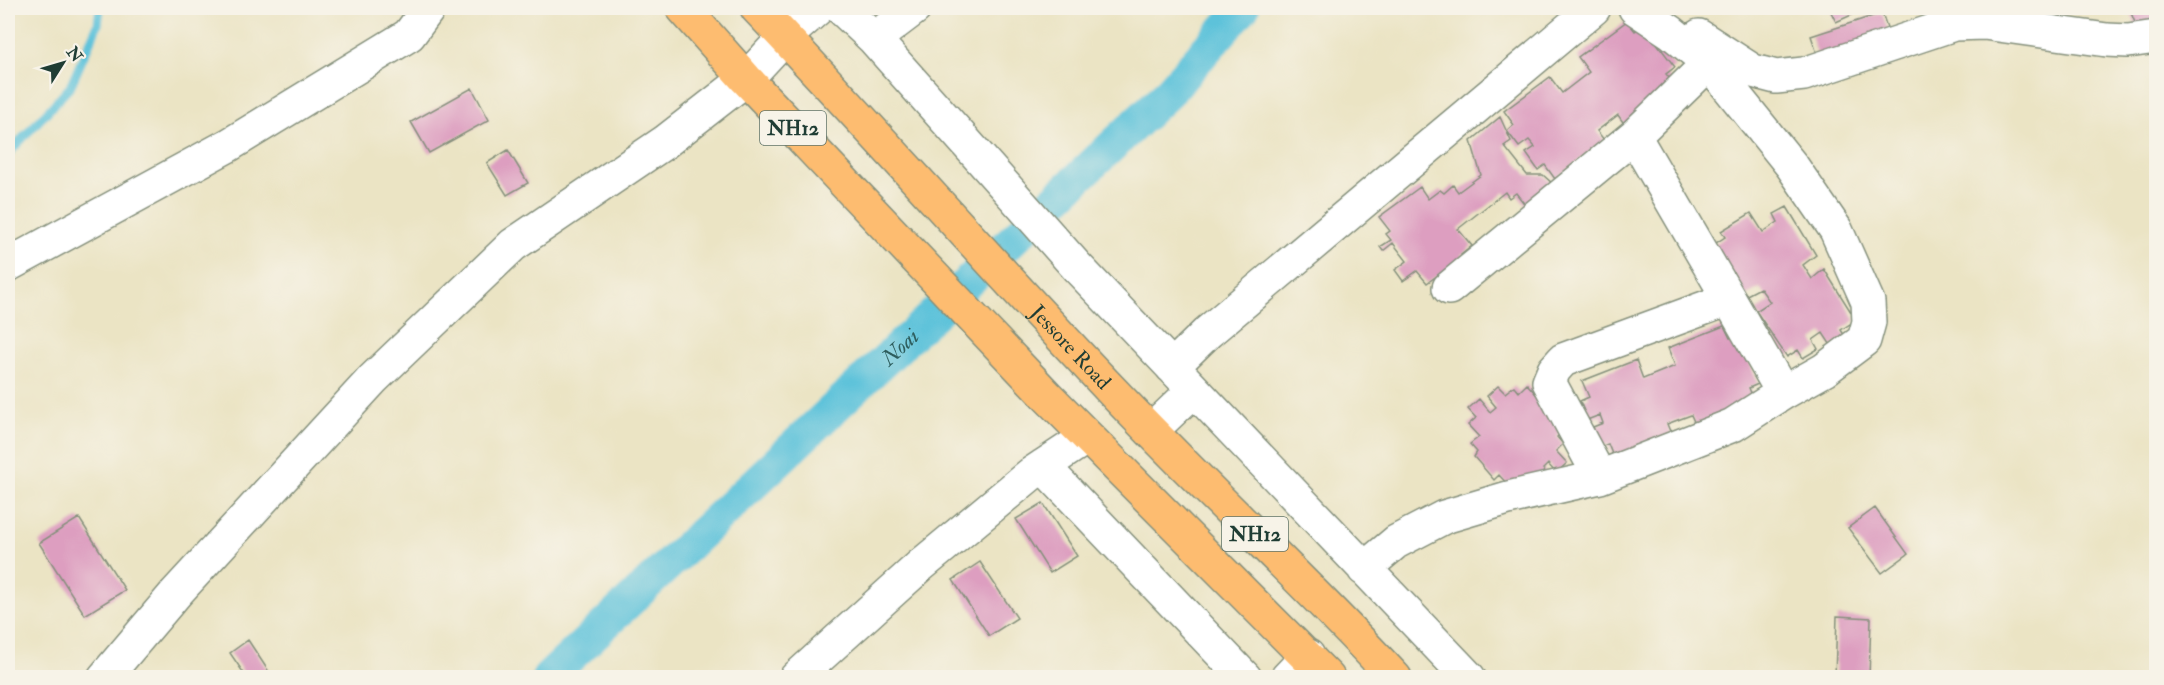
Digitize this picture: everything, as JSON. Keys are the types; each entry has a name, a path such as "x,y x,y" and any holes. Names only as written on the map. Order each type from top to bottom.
{"highway":[{"name":"NH12","path":"683,8 746,79 1308,670"},
{"name":"Jessore Road","path":"757,8 1114,393 1330,608 1395,678"}],"street":[{"path":"8,265 228,145 409,35 429,8"},
{"path":"104,678 176,593 373,379 513,245 665,142 746,79 785,37 818,8"},
{"path":"841,8 874,39 1119,311 1469,678"},
{"path":"874,39 915,8"},
{"path":"1166,361 1200,315 1248,272 1327,212 1579,8"},
{"path":"1166,361 1208,332 1594,8"},
{"path":"1364,569 1396,542 1444,517 1508,498 1600,477 1733,425 1824,370 1864,340 1869,322 1868,302 1859,278 1836,230 1792,166 1709,63 1671,32 1635,8"},
{"path":"1666,8 1716,48 1753,71 1776,77 1804,74 1984,15 2107,40 2157,37"},
{"path":"1449,288 1634,136 1709,63"},
{"path":"1634,136 1783,393"},
{"path":"1600,477 1549,382 1554,370 1563,360 1729,299"},
{"path":"1151,431 1194,390"},
{"path":"796,678 920,566 1043,466 1087,437"},
{"path":"1043,466 1245,678"}],"building":[{"path":"1829,8 1867,8 1836,22"},
{"path":"2050,8 2085,8 2052,17"},
{"path":"2129,8 2156,8 2156,23 2138,30"},
{"path":"1882,13 1891,39 1820,62 1811,36"},
{"path":"1627,21 1635,31 1643,25 1675,67 1666,74 1676,87 1625,125 1618,115 1597,131 1605,141 1555,179 1545,165 1538,170 1526,153 1535,147 1529,140 1519,147 1507,131 1514,125 1504,111 1550,77 1562,93 1589,72 1578,57"},
{"path":"472,88 489,120 429,153 411,122"},
{"path":"1500,117 1511,141 1504,146 1527,175 1543,175 1553,184 1526,206 1516,193 1509,198 1505,192 1458,229 1472,246 1461,255 1466,262 1442,280 1438,275 1427,283 1417,271 1403,281 1395,270 1407,261 1393,243 1383,251 1380,247 1391,240 1386,234 1390,231 1379,217 1420,187 1428,199 1440,190 1444,193 1453,185 1458,192 1481,175 1471,141"},
{"path":"508,150 528,183 507,195 487,163"},
{"path":"1787,207 1816,255 1803,265 1812,279 1824,269 1856,320 1841,330 1846,338 1832,347 1823,333 1813,340 1818,349 1803,358 1798,350 1787,357 1756,311 1770,302 1760,288 1745,296 1713,245 1725,237 1721,231 1751,213 1763,232 1778,222 1774,214"},
{"path":"1724,326 1730,338 1739,335 1758,384 1749,388 1755,403 1696,426 1691,415 1667,424 1672,436 1614,459 1608,444 1600,447 1593,427 1603,423 1600,415 1587,420 1580,401 1589,397 1582,381 1636,360 1643,379 1675,366 1668,348"},
{"path":"1527,384 1566,428 1557,437 1563,444 1556,451 1567,463 1556,473 1548,464 1543,469 1550,478 1509,486 1499,475 1494,480 1474,457 1477,452 1470,444 1479,437 1468,425 1476,418 1468,409 1479,399 1490,412 1496,407 1487,396 1498,386 1505,393 1514,386 1519,392"},
{"path":"1043,503 1077,556 1050,573 1016,519"},
{"path":"1875,508 1908,554 1882,573 1848,528"},
{"path":"79,518 125,590 85,615 39,543"},
{"path":"980,562 1017,618 989,636 953,580"},
{"path":"1837,616 1871,618 1869,678 1835,678"},
{"path":"248,640 273,678 247,678 230,653"}],"waterway":[{"path":"8,154 70,87 98,24 100,8"},
{"name":"Noai","path":"548,678 1167,94 1243,8"}]}
